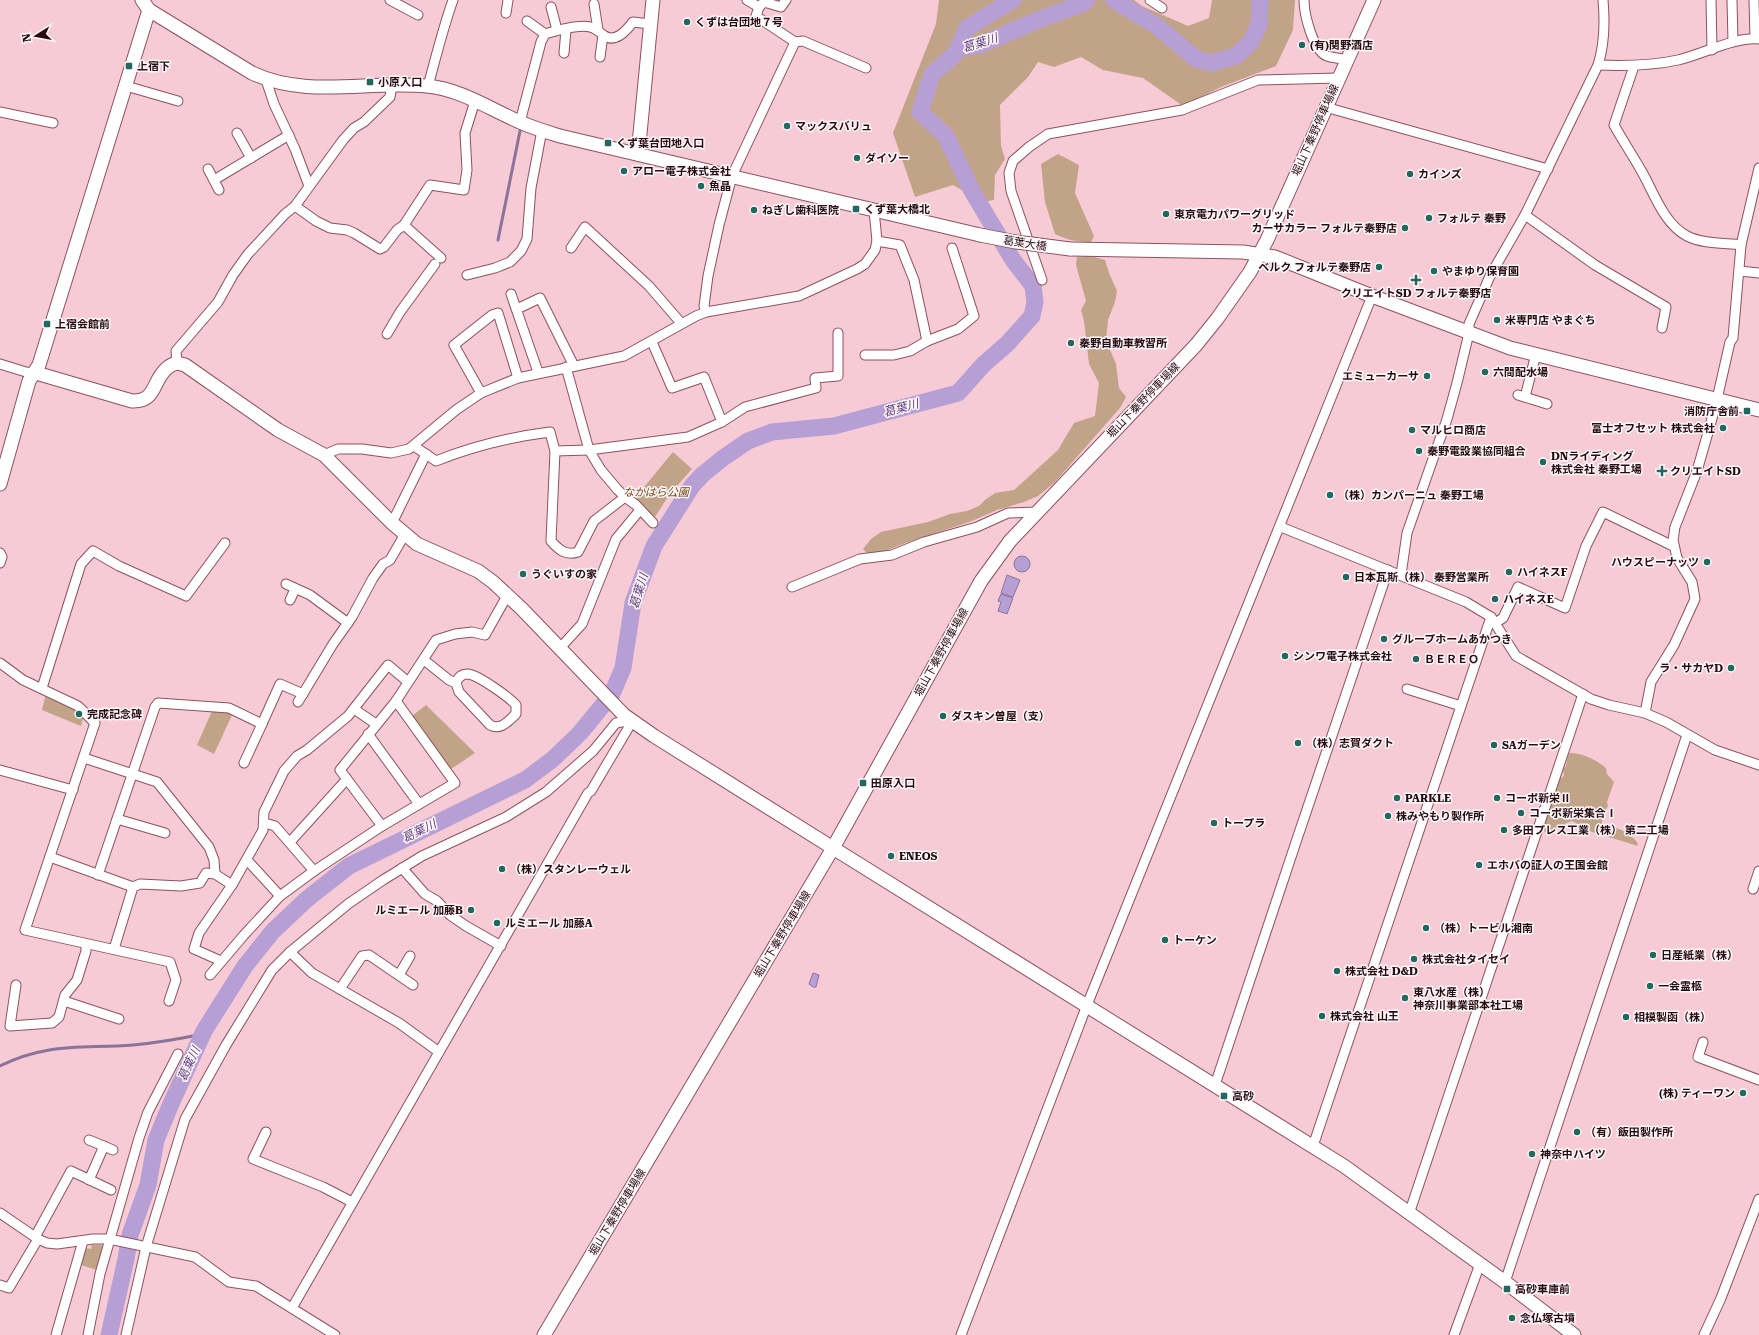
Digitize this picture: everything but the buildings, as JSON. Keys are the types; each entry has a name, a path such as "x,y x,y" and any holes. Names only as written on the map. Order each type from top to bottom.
{"street":[{"path":"390,0 401,3 418,14"},
{"path":"428,86 440,46 444,23 453,0"},
{"path":"638,154 653,0"},
{"path":"746,0 759,7"},
{"path":"786,0 781,7 764,2 759,7 756,16 795,42 803,41 866,68"},
{"path":"1150,0 1162,8"},
{"path":"1304,0 1304,8 1309,30 1319,49 1327,56 1346,60"},
{"name":"堀山下秦野停車場線","path":"544,1335 833,848 981,581 1010,541 1196,345 1217,319 1250,272 1267,240 1374,0"},
{"path":"1401,575 1407,533 1447,419 1469,333 1469,324 1490,276 1526,215 1598,64 1603,49 1603,0"},
{"path":"1711,0 1712,50"},
{"path":"1732,0 1734,42"},
{"path":"1598,64 1634,66 1656,64 1679,60 1734,42 1757,38 1754,0"},
{"path":"505,1 506,13"},
{"path":"594,4 600,32 600,57"},
{"path":"0,484 30,381 36,372 126,86 146,5"},
{"name":"葛葉大橋","path":"146,5 252,73 266,80 310,88 392,85 428,86 454,92 520,122 542,130 874,210 1016,242 1070,249 1244,252 1259,254 1275,258 1510,348 1759,410"},
{"path":"551,7 561,30 564,53"},
{"path":"527,21 545,34"},
{"path":"520,122 541,42 545,34 589,26 612,38 619,37 633,22 650,24"},
{"path":"706,312 704,306 708,276 719,225 732,176 795,42"},
{"path":"1634,66 1614,125 1655,198 1678,230 1687,236 1700,240 1741,245"},
{"path":"1042,280 1010,190 1009,173 1013,161 1029,147 1048,134 1182,110 1258,80 1338,78"},
{"path":"266,80 274,104 308,186"},
{"path":"177,363 176,351 218,302 233,275 248,254 285,214 295,206 308,186 347,136 390,97 392,85"},
{"path":"126,86 178,101"},
{"path":"295,206 316,221 330,228 347,230 380,249 384,247 397,230 404,225 430,185 464,190 467,170 465,133 475,101"},
{"path":"1325,107 1548,169"},
{"path":"0,112 53,123"},
{"path":"467,275 495,268 510,262 521,251 527,239 531,188 542,130"},
{"path":"237,133 251,158"},
{"path":"214,180 288,135"},
{"path":"1645,713 1651,682 1674,645 1695,600 1692,582 1676,558 1673,546 1674,527 1697,471 1717,400 1730,342 1733,338 1740,271 1741,245 1759,168"},
{"path":"208,169 219,190"},
{"path":"324,455 338,449 362,449 391,453 401,452 414,446 456,410 481,393 518,378 538,372 624,356 652,342 681,323 706,312 799,296 827,284 865,264 873,256 877,241 874,210"},
{"path":"1526,215 1595,265 1666,307 1662,328"},
{"path":"387,334 400,312 438,261 404,225"},
{"path":"571,248 585,227 648,286 681,323"},
{"path":"877,241 900,245 914,280 927,341"},
{"path":"865,355 894,355 910,351 927,341 958,329 974,316 952,248"},
{"path":"1740,271 1759,273"},
{"path":"511,294 538,372"},
{"path":"961,1335 1087,1005 1281,526 1372,296"},
{"path":"517,309 540,298 570,366 589,450 602,470 625,497 636,505 652,523"},
{"path":"481,393 454,344 492,315 498,313 518,378"},
{"path":"555,451 589,450 688,437 722,422 745,407 816,388 815,378 838,376 838,333"},
{"path":"652,342 672,388 704,377 722,422"},
{"path":"1536,354 1521,396 1547,404"},
{"path":"0,364 26,372 36,372 132,401 140,401 148,397 166,368 177,363 185,365 278,430 324,455 392,523 417,544 478,571 493,582 522,609 629,718 654,736 1344,1166 1505,1282 1574,1335"},
{"path":"414,446 436,461 467,449 514,436 550,432 555,451 551,541 558,550 565,553 572,554 578,552 594,521 625,497"},
{"path":"392,523 426,454"},
{"path":"560,648 582,624 616,539 640,510"},
{"path":"792,587 860,559 892,555 924,542 977,527 1008,513 1038,512"},
{"path":"1493,620 1503,618 1518,587 1565,608 1586,546 1603,512 1673,546"},
{"path":"1281,526 1466,602 1493,620 1516,656 1583,694 1609,706 1645,713 1666,722 1715,750 1759,765"},
{"path":"244,763 280,684 300,698 333,644 348,623 373,578 383,564 390,560 405,534"},
{"path":"42,688 81,564 93,551 119,566 186,596 225,543"},
{"path":"0,553 2,556 0,563"},
{"path":"1215,1086 1388,570"},
{"path":"286,584 310,595 348,623"},
{"path":"290,600 295,589"},
{"path":"382,826 340,770 396,701 436,640 455,634 472,632 485,635 507,596"},
{"path":"1313,1146 1461,706 1493,620"},
{"path":"424,660 449,680 456,682"},
{"path":"0,663 23,680 78,706 96,723 25,930 170,962 176,980 169,1001"},
{"path":"222,961 194,949 199,933 232,885 263,830 265,823 264,812 284,771 297,756 308,750 334,729 354,709 357,702 388,665 408,682"},
{"path":"470,674 507,696 516,705 516,714 503,726 495,728 490,725 459,692 456,682 457,679 463,675 470,674"},
{"path":"1407,689 1461,706"},
{"path":"1409,1214 1583,694"},
{"path":"210,975 280,896 314,871 382,826 455,783 396,701"},
{"path":"98,875 155,707 158,703 229,708 262,724"},
{"path":"354,709 376,724"},
{"path":"126,1335 146,1247 186,1119 255,997 272,970 290,952 348,904 402,868 422,856 506,817 546,792 593,751 616,723 629,718"},
{"path":"292,1308 588,793 591,791 629,718"},
{"path":"368,734 419,804"},
{"path":"1505,1282 1687,735"},
{"path":"84,758 157,782 209,847 214,860 216,874"},
{"path":"0,770 73,790"},
{"path":"290,842 347,779"},
{"path":"117,819 165,833"},
{"path":"265,823 275,826 314,871"},
{"path":"50,857 133,887 140,884 181,886 200,883 206,873 216,874 232,885"},
{"path":"247,860 280,896"},
{"path":"402,868 425,894 437,901 442,914 501,946"},
{"path":"1752,889 1759,871"},
{"path":"114,949 133,887"},
{"path":"16,985 10,1026 52,1023 59,1017 65,995 77,980 86,951 86,944"},
{"path":"290,952 312,973 399,1023 439,1052"},
{"path":"340,989 362,956 369,955 413,984"},
{"path":"399,975 410,956"},
{"path":"64,1001 119,1019"},
{"path":"1703,1042 1698,1057 1759,1080"},
{"path":"88,1335 100,1274 109,1239 148,1112 178,1054"},
{"path":"266,1132 254,1159 323,1187 352,1202"},
{"path":"89,1140 109,1148 90,1180"},
{"path":"0,1285 9,1288 37,1238 71,1171 111,1190"},
{"path":"1704,1335 1721,1298 1759,1199"},
{"path":"0,1213 47,1243 57,1244 93,1239 109,1239 195,1257 229,1282 256,1286 335,1335"},
{"path":"56,1335 83,1241"},
{"path":"1454,1335 1480,1264"}],"green space":[{"path":"939,0 1134,0 1142,6 1188,26 1209,18 1212,0 1295,0 1293,30 1276,66 1221,87 1183,106 1143,78 1103,70 1081,57 1054,67 1038,62 1028,77 1000,105 1001,146 1005,159 995,175 994,200 983,202 953,185 915,197 893,133 936,24"},
{"path":"1058,154 1079,165 1075,193 1094,236 1091,242 1072,240 1055,234 1045,202 1041,164"},
{"path":"1091,256 1105,260 1117,291 1115,302 1108,320 1106,340 1116,364 1119,388 1126,397 1120,408 1055,482 1038,496 885,551 868,554 863,549 871,539 881,532 928,522 950,514 967,511 979,506 995,493 1014,490 1058,450 1074,423 1095,416 1099,383 1089,364 1084,321 1081,310 1086,301 1076,265 1077,257"},
{"name":"なかはら公園","path":"673,452 692,469 669,495 655,517 635,498"},
{"path":"46,693 76,707 84,715 81,726 42,710"},
{"path":"426,705 475,753 451,769 412,716"},
{"path":"212,711 226,712 232,715 214,754 197,745"},
{"path":"1570,753 1579,754 1589,758 1606,768 1607,774 1614,782 1607,802 1608,806 1602,818 1603,826 1626,832 1637,842 1638,846 1586,830 1572,821 1553,831 1548,832 1539,829 1558,780 1564,776 1563,769 1566,766 1568,755"},
{"path":"92,1245 101,1245 103,1248 97,1270 81,1265 85,1248 91,1249"}],"shaded area":[{"path":"1022,556 1029,561 1030,564 1025,571 1022,572 1015,567 1014,564 1019,557"},
{"path":"1007,575 1020,580 1013,597 1001,593"},
{"path":"1001,594 1013,598 1007,614 998,611 1001,602 998,601"},
{"path":"813,973 819,975 816,987 809,984"}],"waterway":[{"path":"958,49 967,28 1013,0"},
{"name":"葛葉川","path":"109,1335 130,1235 148,1185 156,1140 204,1031 245,966 273,931 307,899 349,866 525,780 553,759 580,733 612,694 623,668 633,603 654,546 692,486 702,475 748,441 772,432 834,426 958,393 983,365 1008,343 1032,316 1035,302 1033,286 1013,260 972,191 946,136 920,112 932,74 953,56 958,49 980,45 1040,19 1082,4 1087,0"},
{"name":"葛葉川","path":"1114,0 1157,26 1196,59 1211,63 1236,56 1251,42 1259,25 1260,0"},
{"path":"498,240 520,131"},
{"path":"0,1066 17,1058 50,1050 142,1044 168,1041 203,1034"}],"place":[{"name":"くずは台団地７号","path":"687,22"},
{"name":"(有)関野酒店","path":"1302,45"},
{"name":"上宿下","path":"129,66"},
{"name":"小原入口","path":"370,82"},
{"name":"マックスバリュ","path":"787,126"},
{"name":"くず葉台団地入口","path":"608,143"},
{"name":"ダイソー","path":"857,158"},
{"name":"アロー電子株式会社","path":"624,171"},
{"name":"カインズ","path":"1410,174"},
{"name":"魚晶","path":"701,186"},
{"name":"くず葉大橋北","path":"856,209"},
{"name":"ねぎし歯科医院","path":"754,210"},
{"name":"東京電力パワーグリッド","path":"1166,214"},
{"name":"フォルテ 秦野","path":"1429,218"},
{"name":"カーサカラー フォルテ秦野店","path":"1405,228"},
{"name":"ベルク フォルテ秦野店","path":"1379,267"},
{"name":"やまゆり保育園","path":"1434,271"},
{"name":"クリエイトSD フォルテ秦野店","path":"1416,280"},
{"name":"米専門店 やまぐち","path":"1497,320"},
{"name":"上宿会館前","path":"47,324"},
{"name":"秦野自動車教習所","path":"1071,343"},
{"name":"六間配水場","path":"1485,372"},
{"name":"エミューカーサ","path":"1427,376"},
{"name":"消防庁舎前","path":"1747,411"},
{"name":"富士オフセット 株式会社","path":"1723,428"},
{"name":"マルヒロ商店","path":"1412,430"},
{"name":"秦野電設業協同組合","path":"1419,451"},
{"name":"DNライディング 株式会社 秦野工場","path":"1543,462"},
{"name":"クリエイトSD","path":"1662,471"},
{"name":"（株）カンパーニュ 秦野工場","path":"1330,495"},
{"name":"ハウスピーナッツ","path":"1707,562"},
{"name":"ハイネスF","path":"1509,572"},
{"name":"うぐいすの家","path":"523,574"},
{"name":"日本瓦斯（株） 秦野営業所","path":"1346,577"},
{"name":"ハイネスE","path":"1495,599"},
{"name":"グループホームあかつき","path":"1384,639"},
{"name":"シンワ電子株式会社","path":"1285,656"},
{"name":"ＢＥＲＥＯ","path":"1416,659"},
{"name":"ラ・サカヤD","path":"1731,668"},
{"name":"完成記念碑","path":"79,714"},
{"name":"ダスキン曽屋（支）","path":"943,716"},
{"name":"（株）志賀ダクト","path":"1298,743"},
{"name":"SAガーデン","path":"1494,745"},
{"name":"田原入口","path":"863,783"},
{"name":"PARKLE","path":"1397,798"},
{"name":"コーポ新栄Ⅱ","path":"1497,798"},
{"name":"コーポ新栄集合Ⅰ","path":"1521,813"},
{"name":"株みやもり製作所","path":"1388,816"},
{"name":"トープラ","path":"1214,823"},
{"name":"多田プレス工業（株） 第二工場","path":"1504,830"},
{"name":"ENEOS","path":"891,856"},
{"name":"エホバの証人の王国会館","path":"1479,865"},
{"name":"（株）スタンレーウェル","path":"502,869"},
{"name":"ルミエール 加藤B","path":"471,910"},
{"name":"ルミエール 加藤A","path":"497,923"},
{"name":"（株）トービル湘南","path":"1426,928"},
{"name":"トーケン","path":"1165,940"},
{"name":"日産紙業（株）","path":"1653,955"},
{"name":"株式会社タイセイ","path":"1414,959"},
{"name":"株式会社 D&D","path":"1337,971"},
{"name":"一会霊柩","path":"1650,986"},
{"name":"東八水産（株） 神奈川事業部本社工場","path":"1405,998"},
{"name":"株式会社 山王","path":"1322,1016"},
{"name":"相模製函（株）","path":"1626,1017"},
{"name":"(株) ティーワン","path":"1743,1093"},
{"name":"高砂","path":"1224,1096"},
{"name":"（有）飯田製作所","path":"1577,1132"},
{"name":"神奈中ハイツ","path":"1532,1154"},
{"name":"高砂車庫前","path":"1507,1289"},
{"name":"念仏塚古墳","path":"1512,1318"}]}
